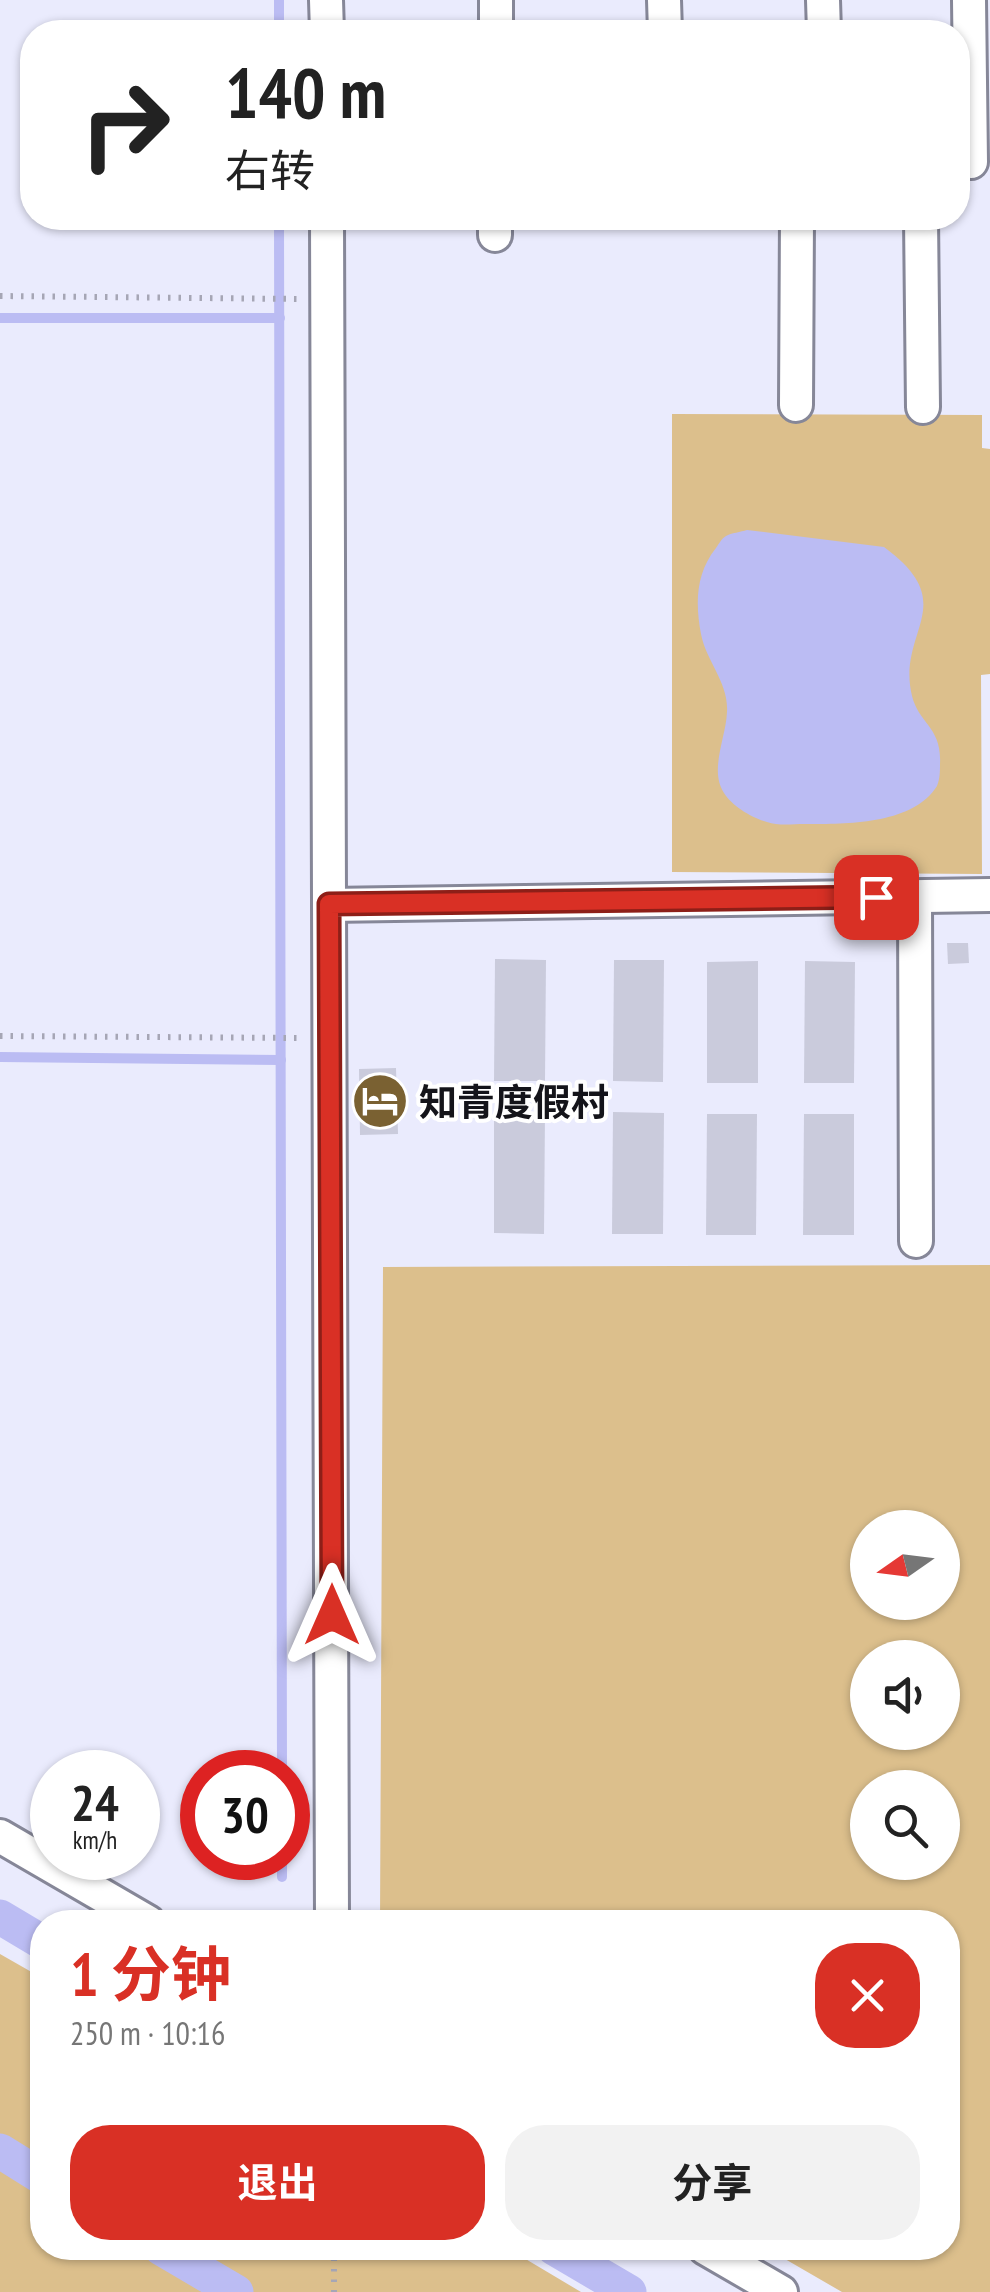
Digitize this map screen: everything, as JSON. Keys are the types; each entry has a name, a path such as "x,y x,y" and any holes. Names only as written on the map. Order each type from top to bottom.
{"street":[{"path":"970,40 973,162"},
{"path":"327,230 332,1910"},
{"path":"796,405 797,230"},
{"path":"921,230 923,407"},
{"path":"916,896 916,1241"},
{"path":"329,904 990,896"},
{"path":"0,1836 127,1910"},
{"path":"726,2260 781,2292"}],"path":[{"path":"0,296 296,299"},
{"path":"0,1036 297,1038"},
{"path":"334,2260 334,2292"}],"shaded area":[{"path":"672,414 982,415 982,448 990,449 990,674 981,675 982,874 672,872"},
{"path":"990,1265 990,2292 842,2292 787,2260 960,2260 960,1910 380,1910 383,1267"},
{"path":"0,1954 30,1971 30,2260 527,2260 581,2292 0,2292"}],"water":[{"path":"747,530 884,547 907,567 919,585 922,618 909,673 915,705 937,742 940,769 937,786 912,808 877,820 781,824 749,814 724,793 718,764 727,701 701,634 699,589 704,568 721,540"}],"building":[{"path":"947,943 968,943 969,963 948,964"},
{"path":"495,959 546,960 545,1081 494,1081"},
{"path":"614,960 664,960 663,1082 613,1081"},
{"path":"758,961 758,1083 707,1083 707,962"},
{"path":"805,961 855,962 854,1083 804,1083"},
{"path":"396,1068 398,1134 360,1135 359,1069"},
{"path":"494,1112 545,1112 544,1234 494,1233"},
{"path":"613,1112 664,1113 663,1234 612,1234"},
{"path":"707,1114 757,1114 756,1235 706,1235"},
{"path":"804,1114 854,1114 854,1235 803,1235"}],"waterway":[{"path":"279,0 279,20"},
{"path":"279,230 282,1750"},
{"path":"0,318 280,318"},
{"path":"0,1057 281,1060"},
{"path":"0,1917 30,1935"},
{"path":"0,2151 30,2170"},
{"path":"181,2260 236,2292"},
{"path":"574,2260 629,2292"}],"place":[{"name":"知青度假村","path":"380,1101"}],"route":[{"path":"332,1615 329,904 876,897"}]}
